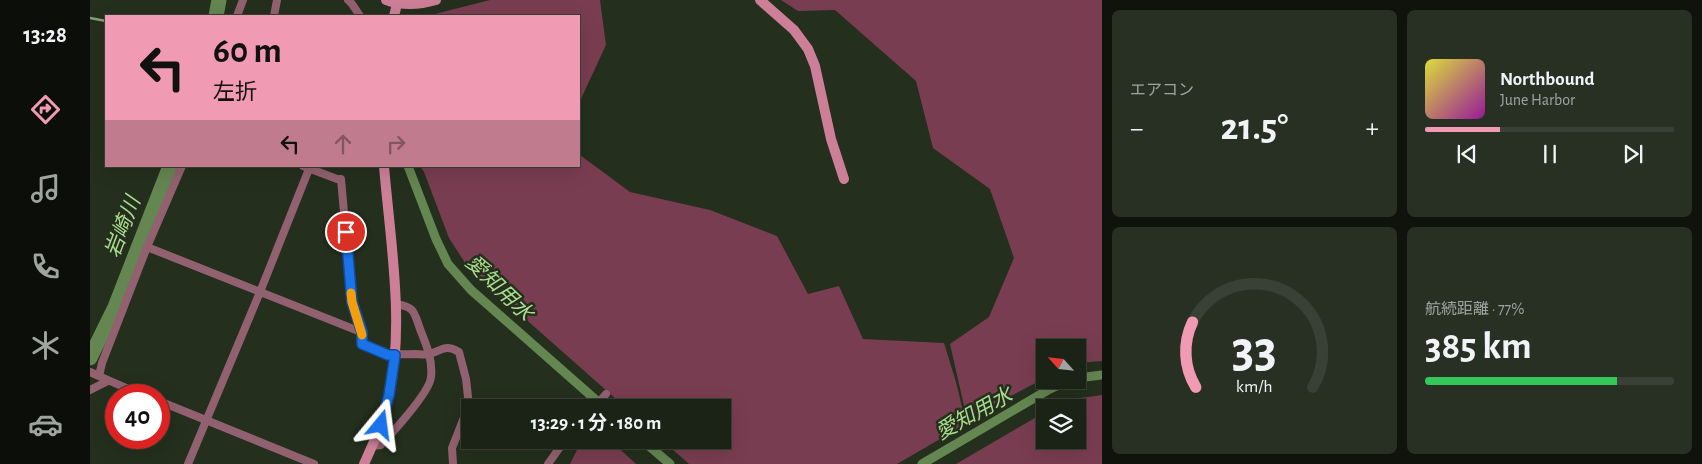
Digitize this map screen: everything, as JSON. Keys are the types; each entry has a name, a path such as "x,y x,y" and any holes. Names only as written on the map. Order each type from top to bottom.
{"street":[{"path":"237,15 243,0"},
{"path":"274,15 277,0"},
{"path":"348,0 359,15"},
{"path":"386,0 422,4 436,0"},
{"path":"760,0 794,30 808,49 815,66 832,139 844,179"},
{"path":"394,15 397,2"},
{"path":"116,384 95,374 102,363 182,167"},
{"path":"188,464 260,292 306,167 337,180 341,179 352,302 362,332 362,344 388,355 429,354 447,348 459,352 466,378 468,397 467,410 452,448 453,464"},
{"path":"364,464 381,425 389,395 395,355 396,304 384,167"},
{"path":"148,246 362,332"},
{"path":"372,446 381,445 408,415 431,378 429,354 412,309 408,306 396,304"},
{"path":"90,390 108,381"},
{"path":"602,399 606,394"},
{"path":"170,405 314,464"},
{"path":"548,464 559,449"}],"shaded area":[{"path":"490,0 600,0 606,45 580,101 580,15 431,15"},
{"path":"781,0 1102,0 1102,361 1086,362 1086,339 1036,339 1036,383 967,419 950,344 989,317 1014,258 990,189 933,148 916,81 835,10 798,11"},
{"path":"580,155 630,192 710,210 777,236 808,294 839,286 863,339 944,343 966,424 897,464 689,464 672,449 731,449 731,399 616,399 469,269 449,238 421,167 580,167"},
{"path":"1102,395 1102,464 956,464 1036,417 1036,449 1086,449 1086,399 1073,399"},
{"path":"578,449 620,449 636,464 570,464"}],"waterway":[{"name":"岩崎川","path":"216,15 219,0"},
{"path":"90,18 105,21"},
{"name":"岩崎川","path":"90,358 115,307 170,167"},
{"name":"愛知用水","path":"408,167 436,239 448,264 471,290 595,399"},
{"name":"愛知用水","path":"1086,377 1102,375"},
{"name":"愛知用水","path":"922,464 1050,389"},
{"name":"愛知用水","path":"652,449 670,464"}],"slow traffic":[{"path":"351,293 362,335"}],"route":[{"path":"346,232 352,302 362,332 362,344 388,355 395,355 389,395 381,425"}]}
